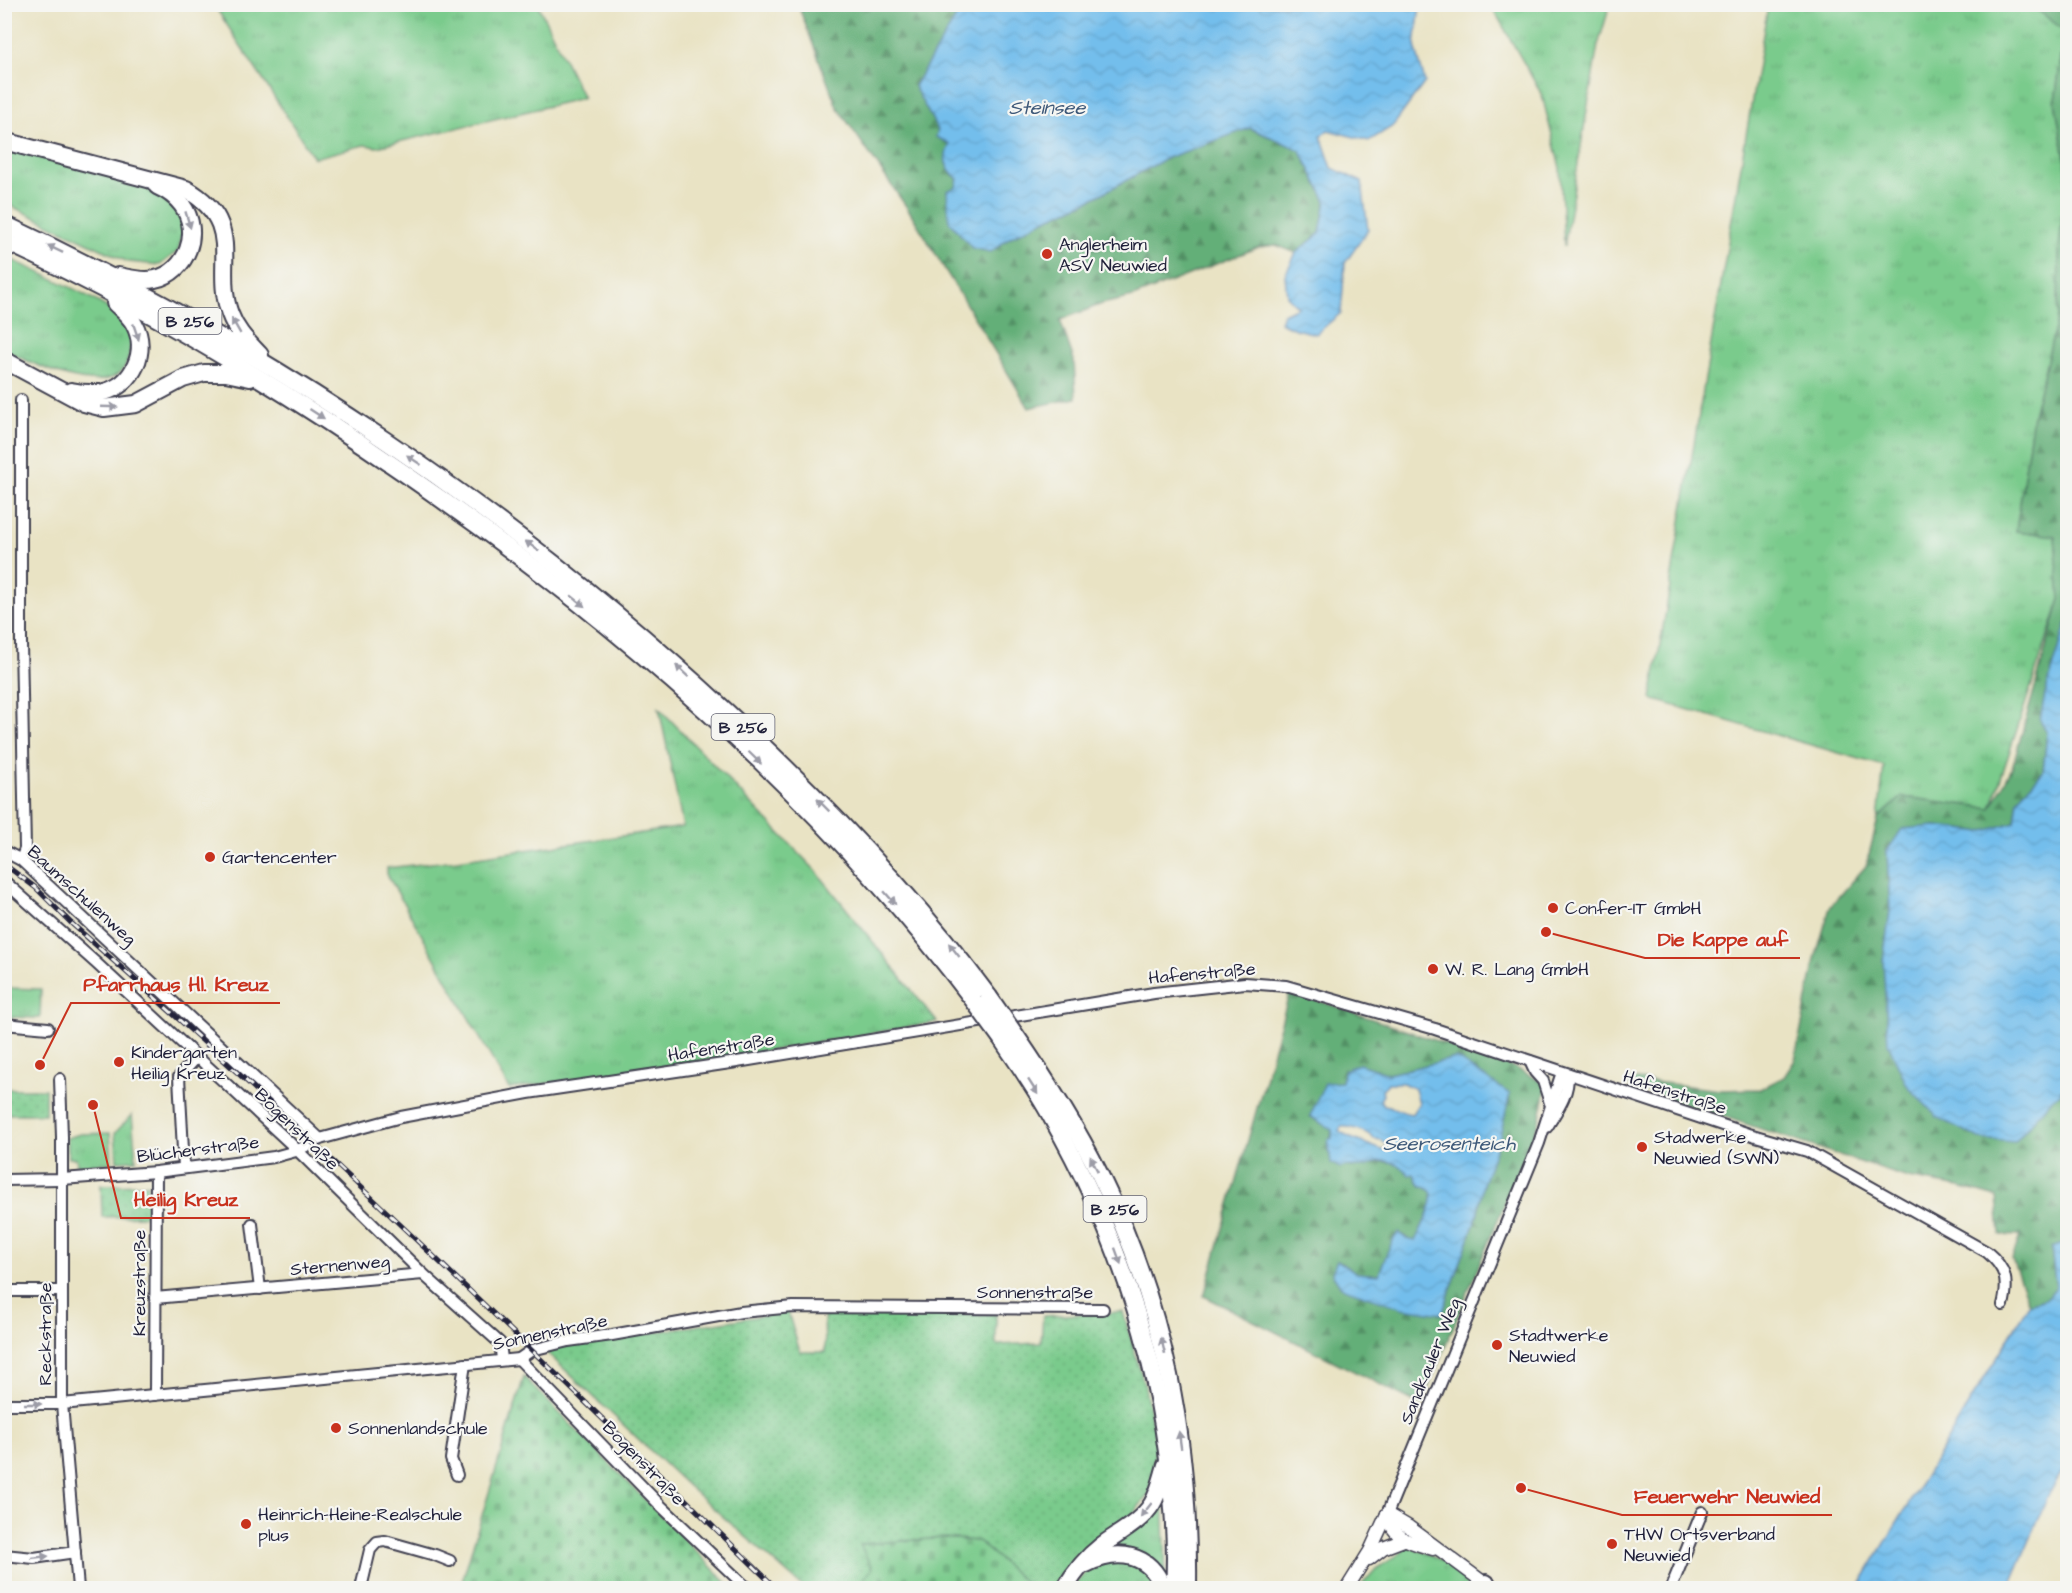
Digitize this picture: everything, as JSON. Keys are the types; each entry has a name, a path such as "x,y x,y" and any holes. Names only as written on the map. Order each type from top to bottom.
{"highway":[{"path":"4,141 186,189 195,194 211,209 224,237 225,294 230,314 271,376"},
{"path":"103,280 146,280 164,276 179,266 189,250 191,223 183,206 160,187 128,174"},
{"name":"B 256","path":"4,224 103,280 197,341 271,376 554,582 666,675 753,756 822,824 982,999 1060,1103 1098,1172 1130,1244 1163,1344 1175,1403 1184,1467 1188,1588"},
{"name":"B 256","path":"4,241 103,280"},
{"path":"56,387 83,393 103,392 120,385 134,371 140,343 135,325 103,280"},
{"path":"4,360 84,403 115,408 136,404 183,379 204,373 271,376"},
{"name":"B 256","path":"1007,1035 1088,1186 1116,1250 1147,1343 1159,1398 1168,1457 1174,1533 1174,1588"},
{"path":"1065,1588 1100,1547 1146,1512 1155,1498 1168,1457"},
{"path":"1083,1566 1104,1557 1130,1556 1152,1569 1163,1588"}],"street":[{"path":"21,400 21,643 25,849 21,860"},
{"name":"Baumschulenweg","path":"4,851 21,860 320,1139"},
{"name":"Bogenstraße","path":"4,880 197,1057 423,1274 500,1342 502,1359"},
{"name":"Hafenstraße","path":"320,1139 400,1117 528,1093 737,1062 1143,995 1245,983 1286,986 1435,1029 1806,1151 1987,1252 2000,1263 2004,1274 2007,1290 2003,1305"},
{"path":"4,1024 48,1028"},
{"path":"184,1168 179,1077 197,1057"},
{"path":"1530,1061 1535,1072 1543,1081 1550,1103"},
{"name":"Sandkauler Weg","path":"1347,1588 1362,1566 1387,1514 1539,1143 1550,1103 1565,1073"},
{"name":"Sandkauler Weg","path":"1539,1143 1566,1095 1568,1085 1565,1073"},
{"name":"Reckstraße","path":"60,1079 62,1404 78,1588"},
{"name":"Blücherstraße","path":"4,1180 62,1179 156,1172 274,1157 296,1151 320,1139"},
{"name":"Kreuzstraße","path":"155,1395 156,1172"},
{"path":"252,1224 260,1289"},
{"name":"Sternenweg","path":"155,1298 423,1274"},
{"path":"4,1291 61,1291"},
{"name":"Sonnenstraße","path":"4,1404 62,1404 519,1359 532,1350 568,1341 741,1312 783,1308 817,1306 1103,1308"},
{"name":"Bogenstraße","path":"519,1359 660,1505 747,1588"},
{"path":"457,1475 451,1458 465,1365"},
{"path":"1671,1588 1702,1512"},
{"path":"1387,1514 1390,1527 1404,1540 1440,1551"},
{"path":"1387,1514 1409,1527 1488,1587"},
{"path":"1362,1566 1383,1548 1404,1540"},
{"path":"361,1588 370,1550 377,1542 385,1541 450,1561"},
{"path":"4,1555 34,1558 75,1552"}],"green space":[{"path":"214,5 538,5 583,98 377,147 364,145 314,158"},
{"path":"798,5 959,5 961,11 914,86 938,130 951,144 946,154 946,163 958,179 956,187 991,251 1009,238 1090,200 1167,158 1249,128 1300,150 1326,201 1320,233 1296,253 1276,245 1259,247 1133,297 1102,304 1060,320 1074,360 1076,398 1029,408 910,212 837,107"},
{"path":"1491,5 1610,5 1598,45 1564,247 1560,168 1542,95"},
{"path":"1768,5 2031,5 2065,31 2055,101 2067,170 2059,254 2058,316 2033,416 2016,531 2055,535 2060,599 1991,808 1902,797 1878,819 1884,766 1651,699"},
{"path":"2031,5 2067,5 2067,170 2055,101 2065,31"},
{"path":"4,147 97,170 167,197 181,212 183,229 178,251 160,265 128,262 5,203"},
{"path":"2067,174 2068,622 2045,695 2047,733 2043,772 2018,799 2015,822 1982,832 1936,826 1887,851 1890,911 1883,961 2015,1142 2048,1103 2067,1086 2067,1242 2051,1248 2056,1288 2048,1298 2029,1304 2012,1259 2020,1236 2000,1235 1997,1197 1959,1187 1908,1178 1626,1084 1631,1079 1720,1090 1760,1089 1784,1077 1795,1060 1815,959 1830,907 1866,866 1878,819 1902,797 1991,808 2012,768 2060,599 2055,536 2016,531 2033,416 2058,316 2059,247"},
{"path":"4,256 87,296 117,315 125,323 131,341 128,359 120,373 107,379 90,380 71,377 33,364 5,350"},
{"path":"659,708 817,872 937,1022 768,1051 509,1089 387,874 387,868 683,827"},
{"path":"5,988 41,989 40,1018 5,1017"},
{"path":"1290,991 1516,1068 1547,1085 1539,1121 1421,1405 1204,1296","holes":["1456,1058 1509,1094 1500,1136 1483,1184 1477,1216 1442,1314 1341,1287 1332,1273 1338,1260 1357,1273 1379,1275 1396,1235 1404,1235 1415,1242 1429,1211 1432,1194 1420,1185 1414,1174 1393,1162 1373,1162 1350,1167 1332,1158 1329,1152 1332,1130 1310,1116 1359,1064 1389,1074"]},
{"path":"5,1089 45,1089 45,1114 5,1114"},
{"path":"132,1115 136,1160 117,1161 115,1133"},
{"path":"110,1133 112,1163 77,1165 76,1158 69,1158 67,1138 80,1134"},
{"path":"147,1184 148,1216 102,1217 101,1185"},
{"path":"824,1309 996,1314 996,1345 1041,1343 1043,1316 1123,1312 1145,1387 1156,1443 1150,1493 1126,1522 1070,1567 1053,1588 1032,1588 978,1541 944,1538 860,1544 872,1569 855,1588 804,1588 688,1486 543,1349 788,1312 800,1352 825,1352"},
{"path":"524,1377 732,1588 460,1588"},
{"path":"1163,1488 1166,1583 1161,1575 1100,1554"},
{"path":"944,1538 978,1541 1032,1588 855,1588 872,1569 859,1544"},
{"path":"1405,1546 1443,1561 1474,1588 1359,1588 1375,1570 1402,1552"},
{"path":"1110,1560 1139,1565 1158,1588 1072,1588 1087,1571"}],"water":[{"name":"Steinsee","path":"959,5 1420,5 1415,46 1425,82 1393,126 1369,141 1328,130 1321,136 1332,168 1362,182 1368,230 1345,263 1341,313 1316,334 1295,329 1280,322 1283,314 1298,307 1287,296 1285,275 1296,253 1320,233 1326,201 1300,150 1250,128 1167,158 1090,200 1009,238 991,252 972,248 949,221 947,191 956,187 958,179 946,163 946,154 950,144 936,137 938,130 914,86 960,11"},
{"path":"2067,622 2067,1086 2048,1103 2015,1142 1980,1139 1937,1117 1907,1085 1888,1043 1883,961 1890,911 1887,851 1902,829 1936,826 1982,832 2015,822 2018,799 2043,772 2047,733 2040,720 2045,695"},
{"name":"Seerosenteich","path":"1456,1058 1510,1094 1500,1136 1483,1184 1477,1216 1442,1314 1402,1308 1341,1287 1332,1273 1337,1260 1357,1273 1379,1275 1387,1253 1399,1232 1407,1239 1415,1241 1427,1218 1432,1194 1430,1190 1420,1185 1414,1174 1409,1175 1403,1168 1385,1161 1365,1167 1340,1168 1331,1163 1328,1140 1332,1138 1332,1130 1310,1116 1325,1083 1342,1082 1344,1070 1359,1064 1389,1074","holes":["1388,1083 1403,1083 1415,1089 1419,1103 1412,1114 1383,1105 1380,1100 1383,1095 1382,1091","1341,1127 1359,1130 1374,1139 1382,1140 1386,1143 1387,1150 1353,1139 1339,1131"]},
{"path":"2067,1242 2067,1463 2049,1494 2009,1588 1858,1588 2029,1304 2048,1298 2056,1288 2051,1248"}],"railway":[{"path":"4,864 36,888 71,923 340,1167 776,1588"}],"place":[{"name":"Anglerheim ASV Neuwied","path":"1047,254"},
{"name":"Gartencenter","path":"210,857"},
{"name":"Confer-IT GmbH","path":"1553,908"},
{"name":"Die Kappe auf","path":"1546,932"},
{"name":"W. R. Lang GmbH","path":"1433,969"},
{"name":"Kindergarten Heilig Kreuz","path":"119,1062"},
{"name":"Pfarrhaus Hl. Kreuz","path":"40,1065"},
{"name":"Heilig Kreuz","path":"93,1105"},
{"name":"Stadwerke Neuwied (SWN)","path":"1642,1147"},
{"name":"Stadtwerke Neuwied","path":"1497,1345"},
{"name":"Sonnenlandschule","path":"336,1428"},
{"name":"Feuerwehr Neuwied","path":"1521,1488"},
{"name":"Heinrich-Heine-Realschule plus","path":"246,1524"},
{"name":"THW Ortsverband Neuwied","path":"1612,1544"}]}
